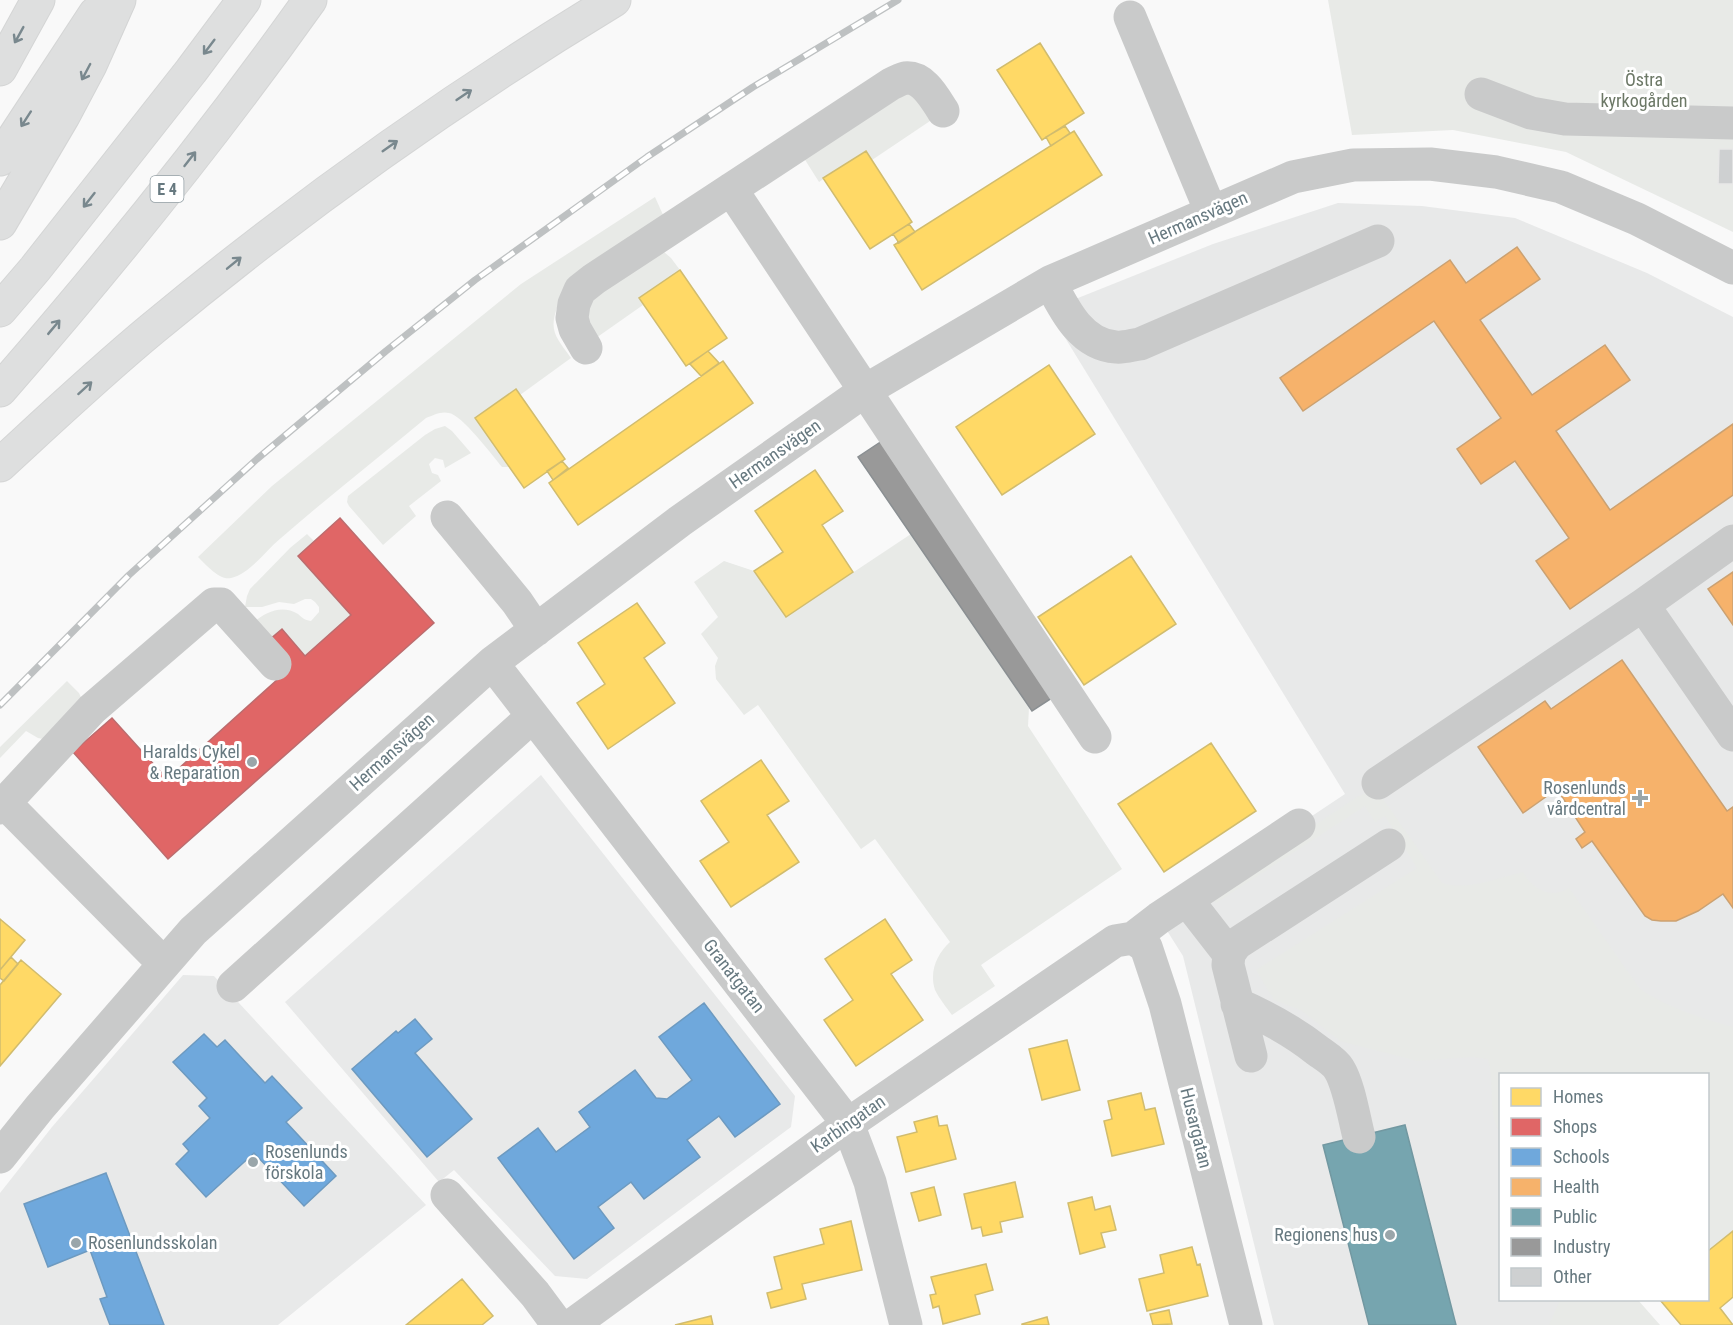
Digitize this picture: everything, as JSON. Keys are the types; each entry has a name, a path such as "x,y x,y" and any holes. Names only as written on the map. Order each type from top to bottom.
{"highway":[{"path":"0,69 38,0"},
{"path":"0,159 105,0"},
{"path":"0,223 63,116 90,65 119,0"},
{"path":"0,310 191,71 244,0"},
{"name":"E 4","path":"0,390 134,231 310,0"},
{"path":"0,465 151,330 261,241 416,128 494,75 614,0"}],"street":[{"path":"1130,17 1211,212"},
{"path":"586,348 574,329 572,318 574,304 580,290 731,189 891,84 906,78 917,80 925,86 943,111"},
{"path":"1481,94 1532,113 1565,119 1733,123"},
{"name":"Hermansvägen","path":"0,1157 193,931 492,663 680,521 866,390 1050,282 1293,177 1353,165 1430,164 1496,172 1561,187 1637,219 1733,268"},
{"path":"731,189 1095,737"},
{"path":"1050,282 1067,315 1082,331 1100,344 1116,348 1140,344 1378,242"},
{"path":"447,517 517,602 536,630"},
{"path":"1378,783 1643,605 1733,541"},
{"path":"164,964 3,806 92,709 214,604 221,604 275,664"},
{"path":"1643,605 1733,735"},
{"name":"Granatgatan","path":"492,663 848,1124 870,1182 906,1325"},
{"path":"232,986 533,716"},
{"name":"Karbingatan","path":"572,1325 848,1124 1115,941 1133,938 1299,825"},
{"path":"1251,1056 1228,965 1229,954 1236,944 1389,844"},
{"path":"1187,900 1229,954"},
{"name":"Husargatan","path":"1133,938 1146,947 1165,1004 1246,1325"},
{"path":"1238,1004 1296,1034 1329,1058 1339,1069 1346,1085 1359,1137"},
{"path":"447,1195 535,1294 558,1325"}],"shaded area":[{"path":"1338,203 1422,206 1515,218 1647,273 1733,317 1733,1095 1709,1073 1499,1073 1499,1301 1628,1301 1618,1325 1274,1325 1183,956 1159,918 1345,794 1048,310 1213,244"},
{"path":"541,775 795,1096 791,1127 587,1279 555,1276 454,1170 439,1182 285,1002"},
{"name":"Rosenlunds förskola","path":"183,975 214,976 426,1205 278,1325 0,1325 0,1193 52,1127"}],"green space":[{"name":"Östra kyrkogården","path":"1328,0 1733,0 1733,232 1566,152 1453,130 1352,135"},
{"path":"908,93 921,99 933,119 872,160 865,151 819,182 802,155 844,122"},
{"path":"655,197 664,217 558,305 554,321 555,333 571,358 520,395 515,389 475,418 509,467 502,467 477,436 455,415 437,414 426,418 281,538 245,571 231,578 222,577 198,557 272,486 521,284"},
{"path":"664,252 680,270 639,298 643,305 596,338 586,317 592,290"},
{"path":"445,426 471,453 445,468 443,460 435,458 429,464 432,473 438,475 441,481 409,506 416,516 383,545 349,506 348,496 425,435"},
{"path":"307,534 314,541 298,556 351,615 305,656 282,629 268,641 253,623 268,613 280,610 292,611 311,621 319,612 319,607 315,602 305,599 294,604 279,602 262,607 245,607 250,589"},
{"path":"911,534 1029,708 1028,726 1122,869 981,965 995,986 952,1015 935,990 933,983 935,963 950,942 875,839 861,849 758,705 744,715 716,679 715,666 718,658 701,634 718,617 694,582 724,561 754,571 786,617"},
{"path":"67,681 79,693 83,702 43,739 26,731 0,758 0,747"},
{"path":"1368,792 1381,796 1442,883 1472,885 1523,872 1531,883 1543,891 1555,893 1569,888 1640,989 1673,1007 1733,1027 1733,1231 1709,1250 1709,1073 1499,1073 1499,1132 1492,1106 1488,1059 1472,1057 1417,1061 1340,1041 1301,1010 1274,1000 1256,970 1417,868 1385,816 1375,822 1365,806 1216,903 1210,895 1357,797"},
{"path":"1560,1301 1639,1301 1660,1325 1549,1325"}],"building: Homes":[{"path":"1040,43 1084,113 1042,140 997,70"},
{"path":"1065,126 1070,133 1051,146 1046,137"},
{"path":"1074,131 1102,175 922,290 894,245"},
{"path":"866,151 912,222 870,249 823,178"},
{"path":"909,224 915,232 899,243 893,234"},
{"path":"680,270 727,338 686,366 639,298"},
{"path":"708,351 719,363 701,376 690,364"},
{"path":"723,361 753,403 578,525 549,483"},
{"path":"1049,365 1095,434 1002,495 956,427"},
{"path":"516,389 565,459 524,488 475,418"},
{"path":"562,461 568,468 553,480 547,471"},
{"path":"815,470 843,511 822,525 853,572 786,617 754,571 783,552 755,511"},
{"path":"1131,556 1176,624 1084,685 1038,617"},
{"path":"637,603 665,643 644,658 675,703 608,749 577,703 605,684 578,643"},
{"path":"1211,743 1256,811 1164,872 1118,804"},
{"path":"761,760 789,801 767,815 799,862 731,907 700,861 729,842 701,801"},
{"path":"0,919 25,940 0,970"},
{"path":"885,919 912,960 891,974 923,1020 856,1066 824,1020 853,1000 825,959"},
{"path":"11,957 18,964 4,981 0,978 0,970"},
{"path":"21,960 61,994 0,1066 0,985"},
{"path":"1067,1040 1080,1090 1042,1100 1029,1049"},
{"path":"1141,1093 1145,1110 1155,1108 1164,1144 1112,1156 1104,1121 1112,1119 1108,1101"},
{"path":"937,1116 939,1126 947,1125 956,1159 906,1172 897,1137 917,1132 914,1122"},
{"path":"1015,1182 1023,1217 1000,1222 1002,1232 983,1236 981,1227 972,1229 964,1194"},
{"path":"934,1187 941,1215 919,1221 911,1193"},
{"path":"1092,1197 1095,1210 1110,1206 1116,1230 1101,1233 1105,1247 1080,1254 1068,1203"},
{"path":"851,1221 862,1270 802,1284 806,1299 771,1308 767,1293 782,1289 774,1257 824,1244 820,1229"},
{"path":"1733,1231 1733,1297 1720,1308 1733,1325 1681,1325 1661,1301 1709,1301 1709,1250"},
{"path":"1192,1247 1197,1265 1200,1264 1208,1296 1147,1311 1139,1279 1164,1273 1160,1255"},
{"path":"986,1264 993,1290 975,1295 980,1314 943,1324 939,1306 933,1308 930,1295 936,1294 931,1277"},
{"path":"462,1279 493,1316 482,1325 406,1325"},
{"path":"1169,1310 1172,1324 1153,1325 1150,1314"},
{"path":"711,1316 713,1325 675,1325"},
{"path":"1047,1317 1049,1325 1022,1325 1022,1324"}],"building: Shops":[{"path":"340,518 434,623 168,859 73,752 112,718 167,779 288,670 268,641 282,629 305,656 351,615 298,556"}],"building: Schools":[{"path":"704,1003 780,1104 735,1137 719,1116 687,1140 700,1157 644,1199 631,1182 598,1207 614,1228 574,1259 498,1158 538,1128 556,1152 590,1127 579,1112 635,1070 656,1098 667,1099 692,1080 659,1037"},
{"path":"415,1019 432,1039 415,1053 472,1119 427,1157 352,1069 396,1031 398,1033"},
{"path":"204,1034 217,1047 225,1040 265,1083 272,1076 302,1108 286,1122 336,1176 304,1206 254,1153 206,1197 176,1164 189,1151 183,1144 210,1118 199,1106 207,1098 173,1062"},
{"path":"106,1173 164,1325 110,1325 100,1299 107,1297 90,1250 48,1267 24,1204"}],"building: Health":[{"path":"1517,247 1540,279 1480,320 1532,395 1605,345 1630,380 1556,431 1610,510 1733,424 1733,495 1570,609 1536,561 1569,538 1515,461 1481,484 1457,449 1501,418 1434,321 1303,411 1280,378 1450,260 1466,283"},
{"path":"1733,572 1733,625 1708,589"},
{"name":"Rosenlunds vårdcentral","path":"1622,660 1727,811 1733,807 1733,908 1723,894 1698,911 1676,921 1652,920 1645,916 1592,841 1582,848 1576,839 1585,832 1557,789 1523,813 1478,747 1545,701 1551,709"}],"building: Public":[{"name":"Regionens hus","path":"1405,1125 1456,1325 1369,1325 1323,1145"}],"building: Industry":[{"path":"882,441 1055,696 1032,711 858,457"}],"building: Other":[{"path":"1719,149 1733,149 1733,184 1718,184"}],"railway":[{"path":"0,705 129,575 257,459 475,280 647,157 753,87 898,0"}],"place":[{"name":"Haralds Cykel & Reparation","path":"252,762"},
{"name":"Rosenlunds vårdcentral","path":"1640,798"},
{"name":"Rosenlunds förskola","path":"253,1162"},
{"name":"Regionens hus","path":"1390,1235"},
{"name":"Rosenlundsskolan","path":"76,1243"}]}
